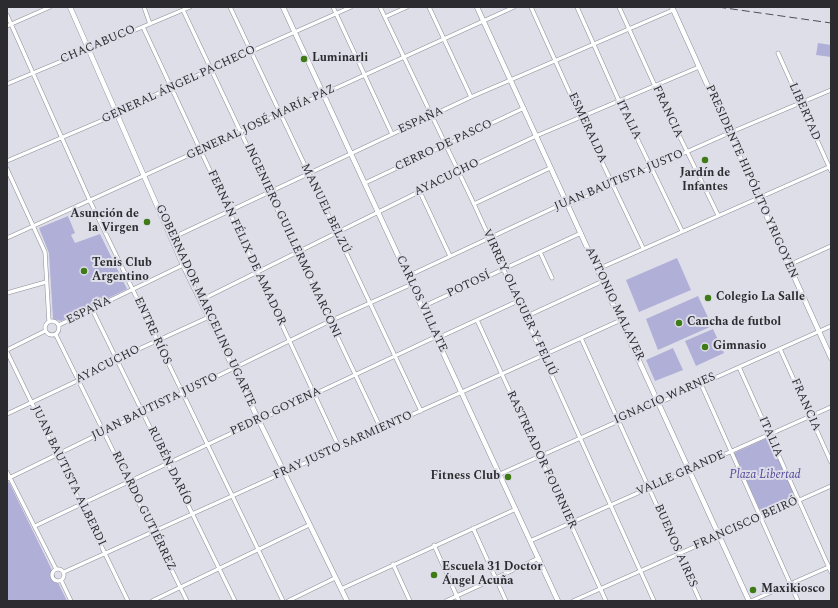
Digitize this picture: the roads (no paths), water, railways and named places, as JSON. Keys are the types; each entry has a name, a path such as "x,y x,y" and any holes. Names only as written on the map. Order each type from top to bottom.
{"street":[{"path":"9,25 50,7"},
{"name":"GOBERNADOR MARCELINO UGARTE","path":"70,7 184,265 346,601"},
{"path":"144,7 150,24"},
{"name":"CHACABUCO","path":"7,84 190,7"},
{"name":"MANUEL BELZÚ","path":"230,7 308,175 337,232 421,411"},
{"name":"CARLOS VILLATE","path":"283,7 463,392 558,601"},
{"path":"333,7 366,75 392,134"},
{"name":"GENERAL ÁNGEL PACHECO","path":"7,161 117,114 350,7"},
{"name":"VIRREY OLAGUER Y FELIÚ","path":"380,7 504,269 654,601"},
{"path":"384,17 407,7"},
{"path":"429,7 471,97"},
{"name":"ANTONIO MALAVER","path":"477,7 750,601"},
{"name":"GENERAL JOSÉ MARÍA PAZ","path":"7,238 144,177 514,7"},
{"name":"ESMERALDA","path":"531,7 581,118 644,248"},
{"name":"ITALIA","path":"577,7 619,101 682,231"},
{"name":"FRANCIA","path":"620,7 686,152 718,215"},
{"name":"ESPAÑA","path":"172,238 351,155 471,97 673,9"},
{"name":"PRESIDENTE HIPÓLITO YRIGOYEN","path":"673,9 831,358"},
{"name":"INGENIERO GUILLERMO MARCONI","path":"183,10 381,429"},
{"name":"ENTRE RÍOS","path":"7,15 9,25 90,201 181,393 283,601"},
{"name":"FERNÁN FÉLIX DE AMADOR","path":"143,27 339,447"},
{"name":"LIBERTAD","path":"778,53 831,171"},
{"name":"AYACUCHO","path":"201,300 459,172 536,136 699,67"},
{"name":"JUAN BAUTISTA JUSTO","path":"408,276 562,204 571,203 729,133 831,90"},
{"name":"CERRO DE PASCO","path":"365,183 524,108"},
{"path":"598,269 830,166"},
{"path":"474,204 550,168"},
{"path":"7,169 32,227 45,252 49,321 46,324 45,331"},
{"path":"420,192 450,256"},
{"name":"POTOSÍ","path":"422,307 581,233"},
{"path":"789,265 831,246"},
{"path":"540,252 552,278"},
{"name":"ESPAÑA","path":"59,325 184,265"},
{"path":"525,317 603,281"},
{"path":"7,293 46,282"},
{"name":"JUAN BAUTISTA JUSTO","path":"8,478 58,455 103,431 234,369 330,321 412,284"},
{"name":"PEDRO GOYENA","path":"35,526 395,356 518,301"},
{"name":"RUBÉN DARÍO","path":"92,309 235,601"},
{"name":"AYACUCHO","path":"7,414 77,381 156,340 209,317"},
{"name":"RASTREADOR FOURNIER","path":"477,320 606,601"},
{"name":"FRAY JUSTO SARMIENTO","path":"64,572 621,320"},
{"path":"45,331 48,334 56,335 59,332 59,325 56,322 49,321"},
{"name":"IGNACIO WARNES","path":"500,474 831,326"},
{"path":"7,351 45,331"},
{"name":"RICARDO GUTIÉRREZ","path":"56,335 77,381 129,482 187,601"},
{"name":"BUENOS AIRES","path":"581,338 700,601"},
{"name":"FRANCIA","path":"780,349 831,462"},
{"name":"JUAN BAUTISTA ALBERDI","path":"7,351 128,601"},
{"name":"ITALIA","path":"739,367 830,566 831,572"},
{"path":"701,384 798,601"},
{"name":"VALLE GRANDE","path":"530,541 831,407"},
{"path":"7,472 8,478 35,526 56,569"},
{"name":"FRANCISCO BEIRÓ","path":"573,601 831,486"},
{"path":"341,589 434,545 516,509"},
{"path":"152,601 309,525"},
{"path":"473,528 506,601"},
{"path":"434,545 459,601"},
{"path":"446,601 539,558"},
{"path":"393,564 410,601"},
{"path":"750,601 830,566"},
{"path":"56,569 60,569 64,572 64,576 61,580"},
{"path":"56,569 52,573 53,577 57,581 61,580"},
{"path":"288,601 335,578"},
{"path":"61,580 70,601"}],"railway":[{"path":"718,7 831,23"}],"place":[{"name":"Luminarli","path":"304,59"},
{"name":"Jardín de Infantes","path":"705,160"},
{"name":"Asunción de la Virgen","path":"147,222"},
{"name":"Tenis Club Argentino","path":"84,271"},
{"name":"Colegio La Salle","path":"708,298"},
{"name":"Cancha de futbol","path":"679,323"},
{"name":"Gimnasio","path":"705,347"},
{"name":"Fitness Club","path":"508,477"},
{"name":"Escuela 31 Doctor Ángel Acuña","path":"434,575"},
{"name":"Maxikiosco","path":"753,590"}],"park label":[{"name":"Plaza Libertad","path":"765,476"}]}
